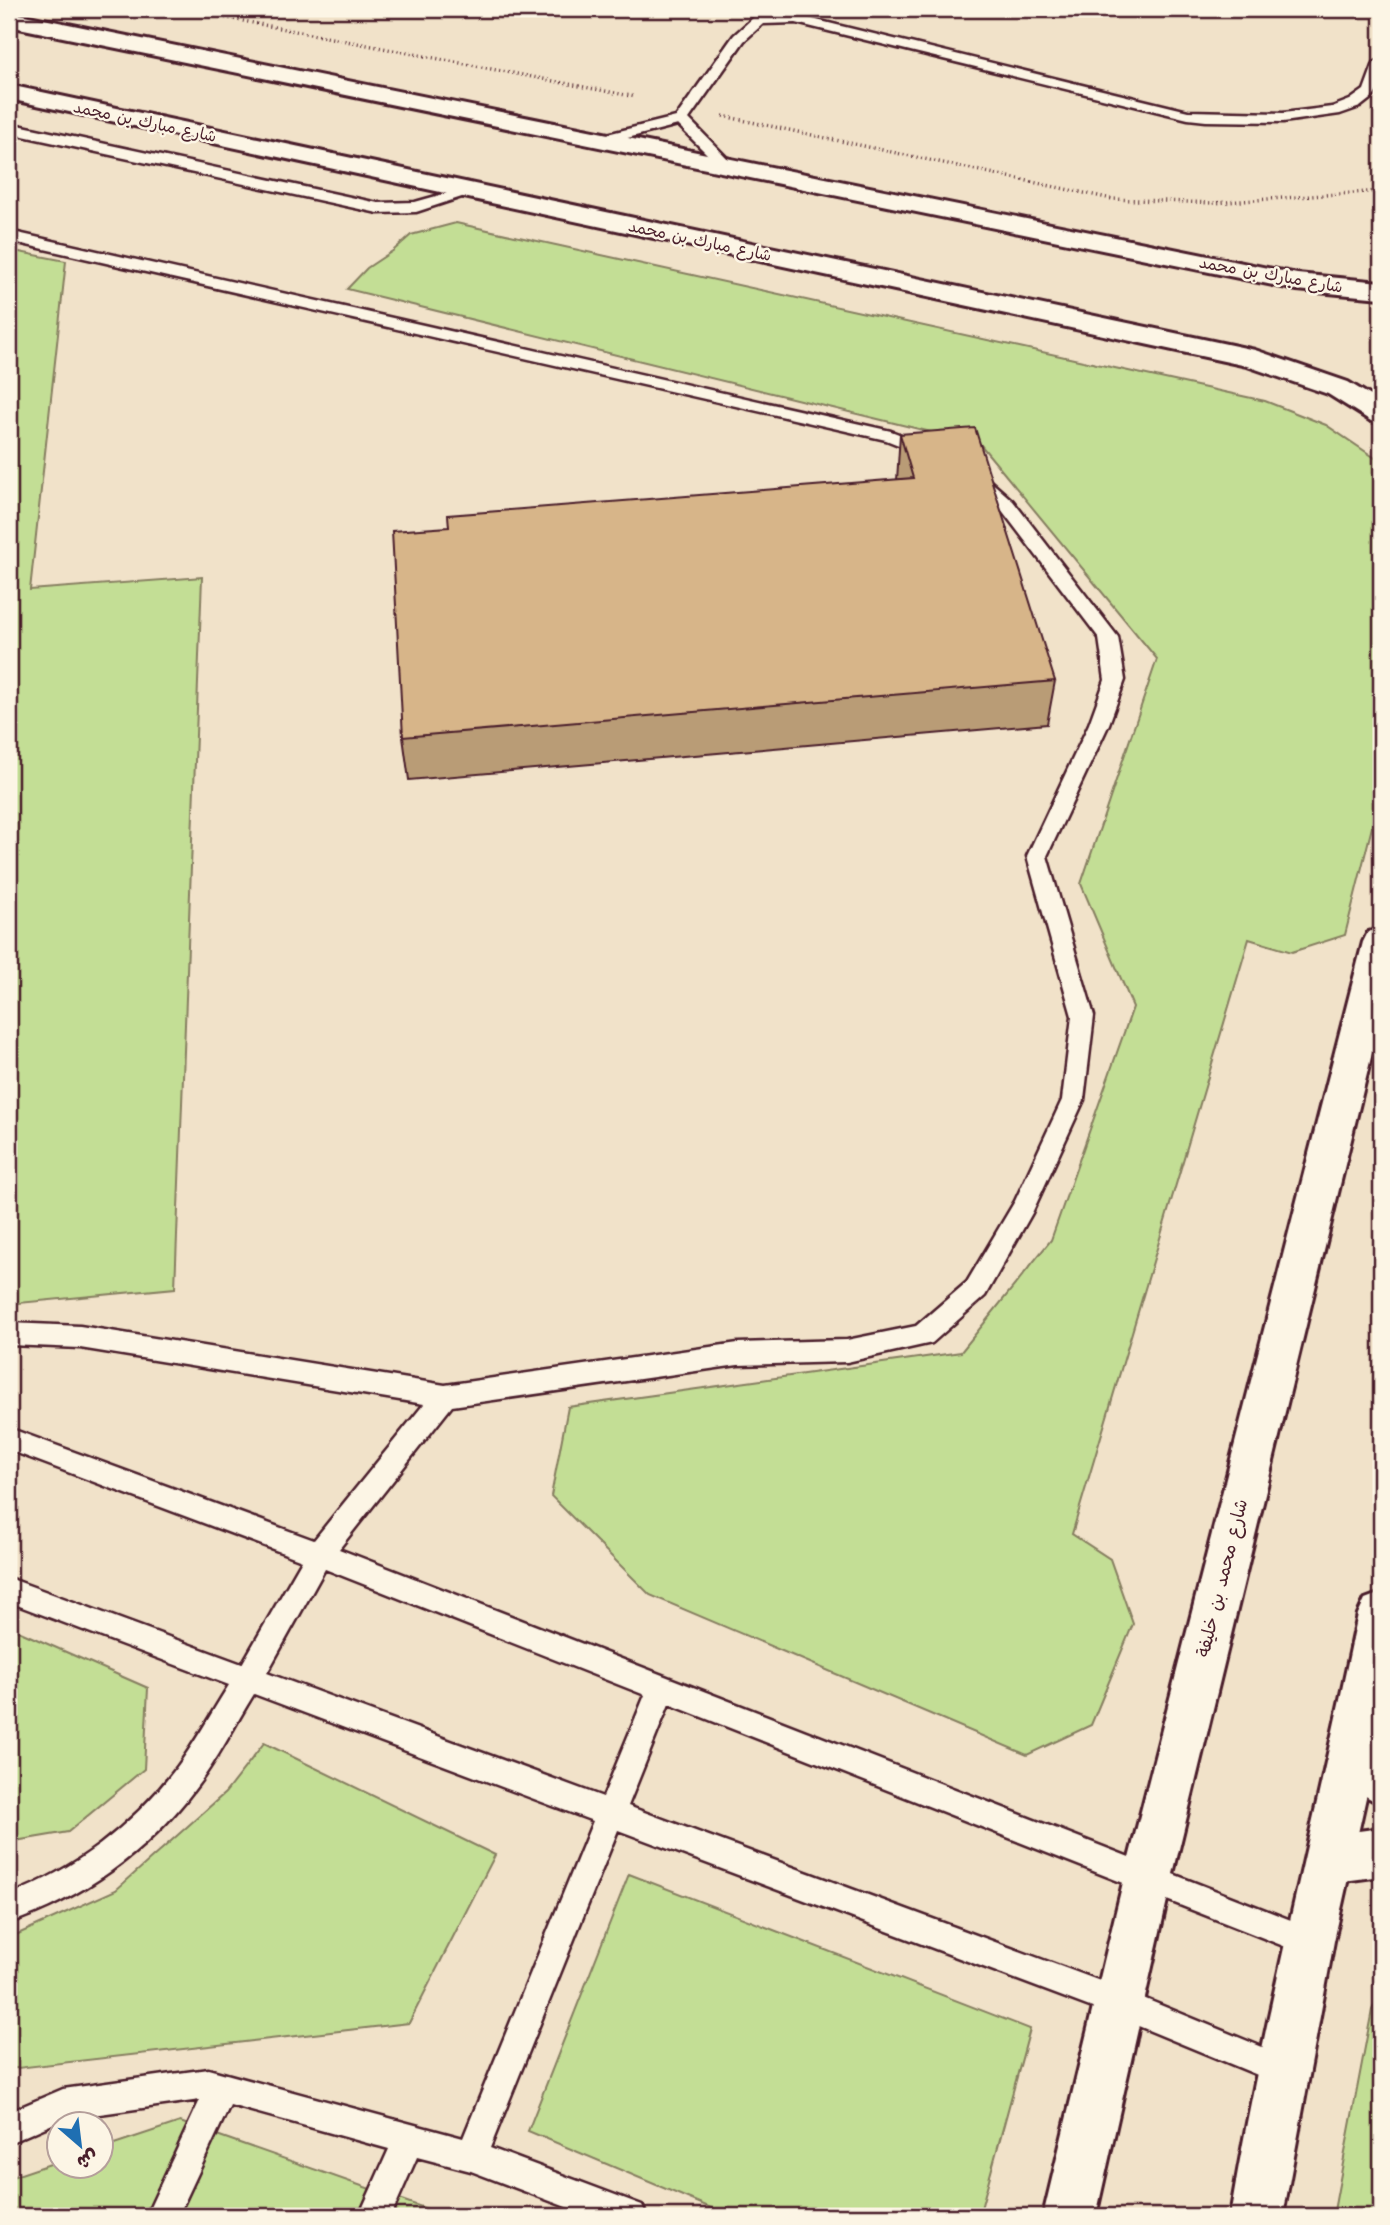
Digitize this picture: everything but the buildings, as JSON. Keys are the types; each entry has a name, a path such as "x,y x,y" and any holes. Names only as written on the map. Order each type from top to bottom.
{"street":[{"name":"شارع مبارك بن محمد","path":"9,19 1297,282 1381,290"},
{"name":"شارع مبارك بن محمد","path":"9,92 1255,359 1329,384 1381,415"},
{"name":"شارع محمد بن خليفة","path":"1069,2216 1148,1878 1381,942"},
{"path":"1256,2216 1309,1941 1329,1859 1367,1768 1381,1614"},
{"path":"1329,1859 1381,1852"}],"lane":[{"path":"604,139 685,114 739,38 759,20 796,19 1188,115 1255,121 1347,109 1369,93 1381,62"},
{"path":"685,114 725,164"},
{"path":"9,128 378,208 416,207 472,191"},
{"path":"9,236 891,436 956,463 1007,505 1108,637 1115,680 1099,724 1037,856 1083,1016 1073,1100 1024,1206 976,1289 923,1335 847,1351 738,1354 445,1396 80,1337 9,1334"},
{"path":"9,1909 47,1895 123,1846 184,1781 249,1678 319,1554 445,1396"},
{"path":"9,1439 319,1554 1309,1941"},
{"path":"9,1590 1119,2003 1284,2071"},
{"path":"471,2156 662,1687"},
{"path":"9,2128 64,2104 208,2084 471,2156 625,2215"},
{"path":"162,2216 222,2088"},
{"path":"375,2216 409,2140"}],"path":[{"path":"181,9 685,114 1149,204 1187,205 1381,191"}],"green space":[{"path":"456,223 1265,401 1326,425 1381,462 1381,791 1345,935 1292,952 1249,939 1072,1534 1110,1559 1133,1624 1091,1725 1027,1755 650,1595 551,1496 568,1407 961,1352 1051,1240 1133,1007 1081,884 1157,659 980,444 347,289 367,268 411,235"},
{"path":"9,250 66,261 30,590 202,577 175,1288 9,1304"},
{"path":"9,1627 148,1688 144,1769 68,1832 9,1842"},
{"path":"264,1743 495,1855 409,2023 9,2069 9,1938 116,1890 225,1793"},
{"path":"629,1874 1030,2029 979,2216 730,2216 528,2131"},
{"path":"1381,1991 1381,2216 1333,2216 1372,2010"},
{"path":"180,2122 447,2216 9,2216 9,2178 46,2165 46,2180 116,2180 116,2143"}]}
